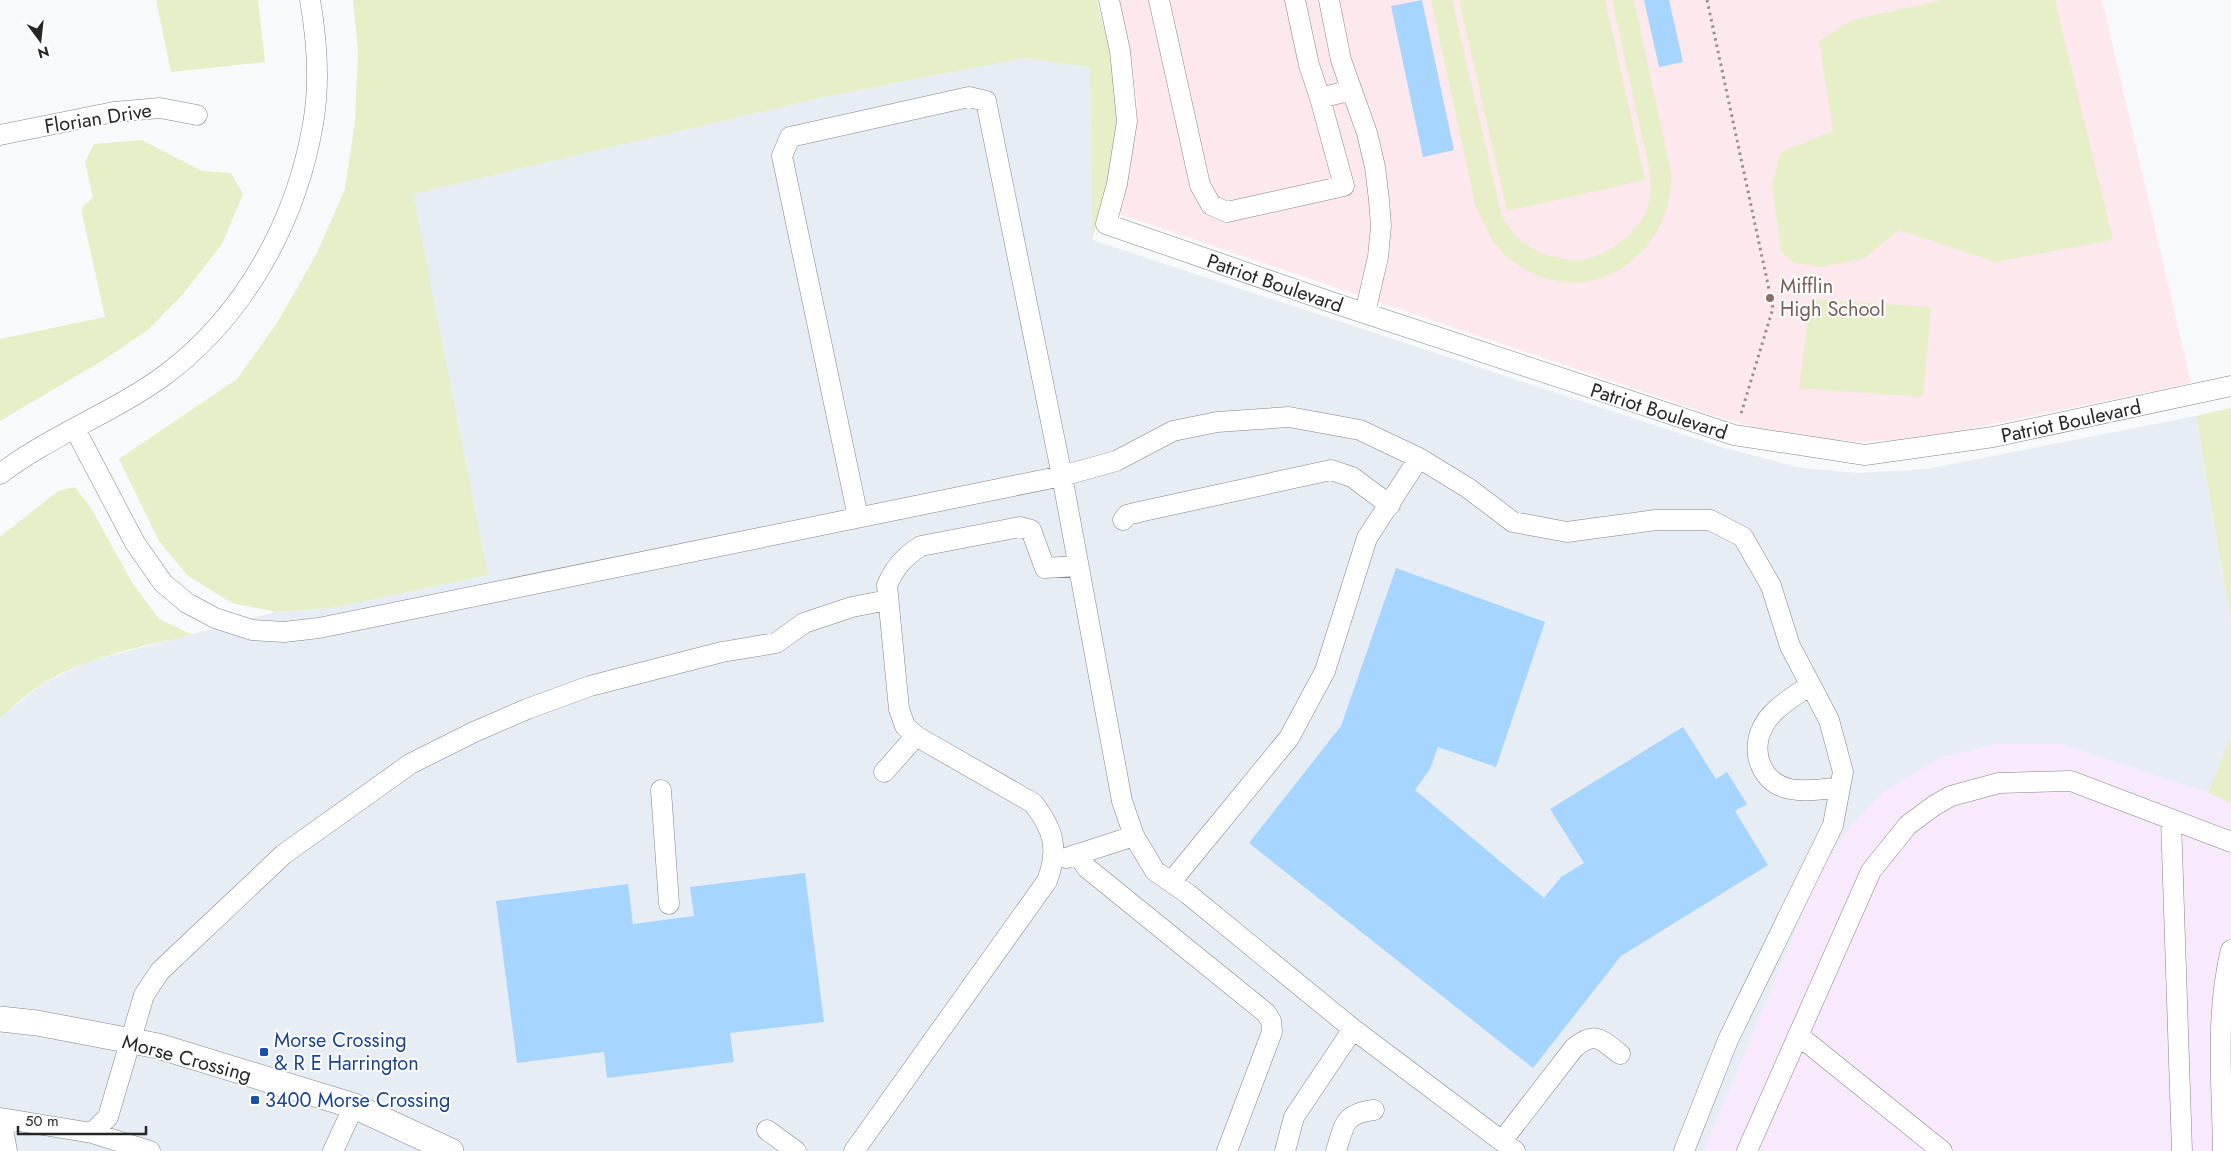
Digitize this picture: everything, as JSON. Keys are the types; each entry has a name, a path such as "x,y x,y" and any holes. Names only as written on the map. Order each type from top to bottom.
{"main road":[{"name":"Morse Crossing","path":"0,1019 37,1023 158,1046 354,1106 451,1151"}],"street":[{"path":"0,474 23,456 124,403 166,374 212,332 243,294 267,257 288,213 297,188 313,123 316,36 310,0"},
{"name":"Patriot Boulevard","path":"1109,0 1120,51 1127,121 1117,184 1106,224 1364,313 1734,436 1865,455 1993,437 2231,386"},
{"path":"1159,0 1200,185 1211,205 1227,212 1344,186 1304,45 1295,0"},
{"path":"1329,0 1341,60 1369,141 1380,200 1381,226 1378,257 1364,313"},
{"path":"1320,98 1352,90"},
{"path":"858,517 782,156 790,137 969,97 986,101 1062,476 1122,801 1134,836 1155,872 1171,882 1353,1029 1509,1146 1574,1048 1585,1039 1594,1037 1620,1054"},
{"name":"Florian Drive","path":"0,135 114,112 160,108 197,115"},
{"path":"76,429 135,543 163,582 187,603 215,618 252,630 284,632 319,628 1062,476 1116,461 1173,431 1217,422 1289,417 1360,430 1419,458 1468,488 1513,522 1567,532 1656,520 1710,520 1743,537 1771,586 1790,646 1829,720 1843,772 1833,826 1728,1040 1684,1151"},
{"path":"1171,882 1289,738 1325,670 1367,538 1419,458"},
{"path":"1123,520 1127,515 1139,512 1331,470 1352,477 1390,505"},
{"path":"854,1151 1047,881 1054,861 1052,840 1046,820 1033,803 916,736 905,726 900,709 887,585 895,568 907,555 921,546 1020,527 1031,530 1045,568 1078,566"},
{"path":"92,1132 108,1117 144,995 160,971 284,854 410,764 474,732 527,709 590,686 722,652 776,643 804,622 852,606 888,600"},
{"path":"1810,685 1773,713 1762,728 1758,745 1759,759 1764,773 1775,786 1806,791 1840,787"},
{"path":"884,772 916,736"},
{"path":"1747,1151 1872,871 1908,825 1935,805 1951,796 1999,783 2071,781 2231,842"},
{"path":"661,790 670,904"},
{"path":"2171,819 2182,1151"},
{"path":"1054,861 1134,836"},
{"path":"1077,854 1087,868 1266,1013 1271,1021 1272,1032 1227,1151"},
{"path":"2223,1151 2222,1020 2225,974 2231,950"},
{"path":"1285,1151 1294,1117 1353,1029"},
{"path":"1798,1035 1942,1151"},
{"path":"333,1151 354,1106"},
{"path":"1336,1151 1346,1121 1357,1112 1374,1110"},
{"path":"7,1151 1,1118 92,1132 150,1151"},
{"path":"767,1130 796,1151"}],"path":[{"path":"1707,0 1773,308 1734,436"}],"shaded area":[{"name":"Mifflin High School","path":"1117,0 2102,0 2191,383 1930,437 1862,442 1779,434 1715,416 1119,214 1136,134 1137,100 1131,61"},
{"path":"1024,58 1090,67 1092,240 1721,447 1801,468 1858,473 1927,469 2196,416 2231,623 2231,735 2208,793 2060,744 2000,744 1942,757 1819,875 1704,1151 0,1151 0,718 41,685 88,662 276,612 332,608 488,575 412,194 824,97"},
{"path":"1999,744 2060,744 2208,793 2231,803 2231,1151 1704,1151 1819,875 1847,830 1883,792 1942,757"}],"green space":[{"path":"156,0 258,0 265,62 171,72"},
{"path":"353,0 1097,0 1112,64 1119,112 1116,157 1092,240 1090,67 1024,58 824,97 413,194 488,575 332,608 276,612 232,603 188,576 159,541 119,459 237,379 277,323 316,255 345,189 355,121 358,51"},
{"path":"1431,0 1452,0 1502,217 1516,235 1531,248 1550,256 1578,260 1601,254 1621,242 1640,221 1649,202 1648,160 1612,0 1634,0 1671,172 1669,200 1660,225 1646,247 1628,264 1606,276 1581,282 1555,281 1524,269 1506,256 1496,245 1475,204"},
{"path":"1459,0 1605,0 1645,180 1507,211"},
{"path":"1942,0 2055,0 2113,240 1995,262 1899,230 1865,258 1822,267 1794,263 1781,252 1772,184 1781,152 1833,131 1819,41 1852,20"},
{"path":"142,140 202,171 231,173 243,194 222,244 183,294 148,330 105,359 0,421 0,339 105,317 81,209 93,197 85,162 94,144"},
{"path":"1810,299 1931,307 1923,397 1799,388"},
{"path":"2231,408 2231,623 2196,416"},
{"path":"75,487 91,508 133,584 159,619 193,635 134,648 78,666 36,688 0,718 0,537 58,491"},
{"path":"2231,735 2231,803 2208,793"}],"building":[{"path":"1422,0 1454,150 1423,157 1391,6"},
{"path":"1644,0 1669,0 1683,62 1659,67"},
{"path":"1396,568 1545,622 1496,767 1438,747 1430,769 1415,790 1544,898 1561,877 1584,863 1550,809 1683,727 1716,779 1727,772 1747,804 1735,811 1768,865 1621,956 1533,1068 1249,843 1341,726"},
{"path":"805,873 824,1022 730,1033 734,1062 607,1078 604,1052 517,1063 496,901 628,884 633,924 694,916 690,887"}],"place":[{"name":"Mifflin High School","path":"1770,298"},
{"name":"Morse Crossing & R E Harrington","path":"264,1052"},
{"name":"3400 Morse Crossing","path":"255,1100"}]}
